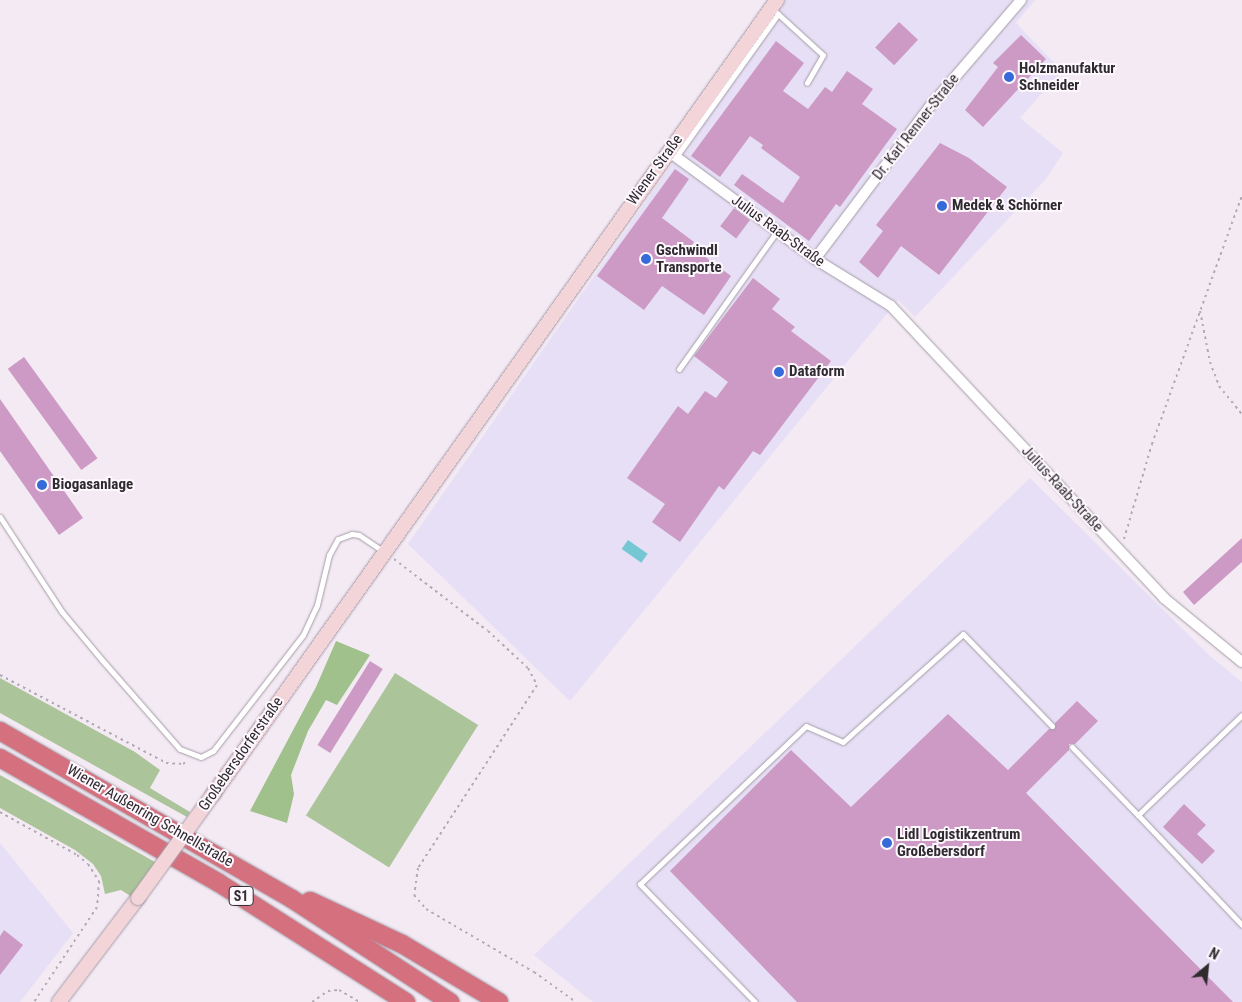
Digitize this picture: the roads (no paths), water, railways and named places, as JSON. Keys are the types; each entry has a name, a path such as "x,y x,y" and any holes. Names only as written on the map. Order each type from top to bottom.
{"highway":[{"name":"Wiener Außenring Schnellstraße","path":"0,731 257,878 450,1002"},
{"name":"Wiener Außenring Schnellstraße","path":"0,758 220,883 406,1002"},
{"path":"257,878 372,928 499,1002"}],"street":[{"name":"Dr. Karl Renner-Straße","path":"815,259 932,104 1021,0"},
{"name":"Wiener Straße","path":"383,551 533,340 672,154 776,7"},
{"name":"Julius Raab-Straße","path":"672,154 815,259 891,306"},
{"name":"Julius-Raab-Straße","path":"891,306 1164,598 1242,662"},
{"name":"Großebersdorferstraße","path":"59,1002 138,898 214,793 383,551"}],"lane":[{"path":"776,7 823,55 807,84"},
{"path":"679,369 778,230"},
{"path":"0,517 62,612 180,748 193,756 201,757 213,751 303,635 317,605 329,555 338,539 352,534 359,535 383,551"},
{"path":"755,1002 640,884 806,726 843,742 963,634 1052,726"},
{"path":"1138,816 1242,715"},
{"path":"1072,747 1242,925"}],"water":[{"path":"628,540 648,554 641,563 622,549"}],"place":[{"name":"Holzmanufaktur Schneider","path":"1009,77"},
{"name":"Medek & Schörner","path":"942,206"},
{"name":"Gschwindl Transporte","path":"646,259"},
{"name":"Dataform","path":"779,372"},
{"name":"Biogasanlage","path":"42,485"},
{"name":"Lidl Logistikzentrum Großebersdorf","path":"887,843"}]}
